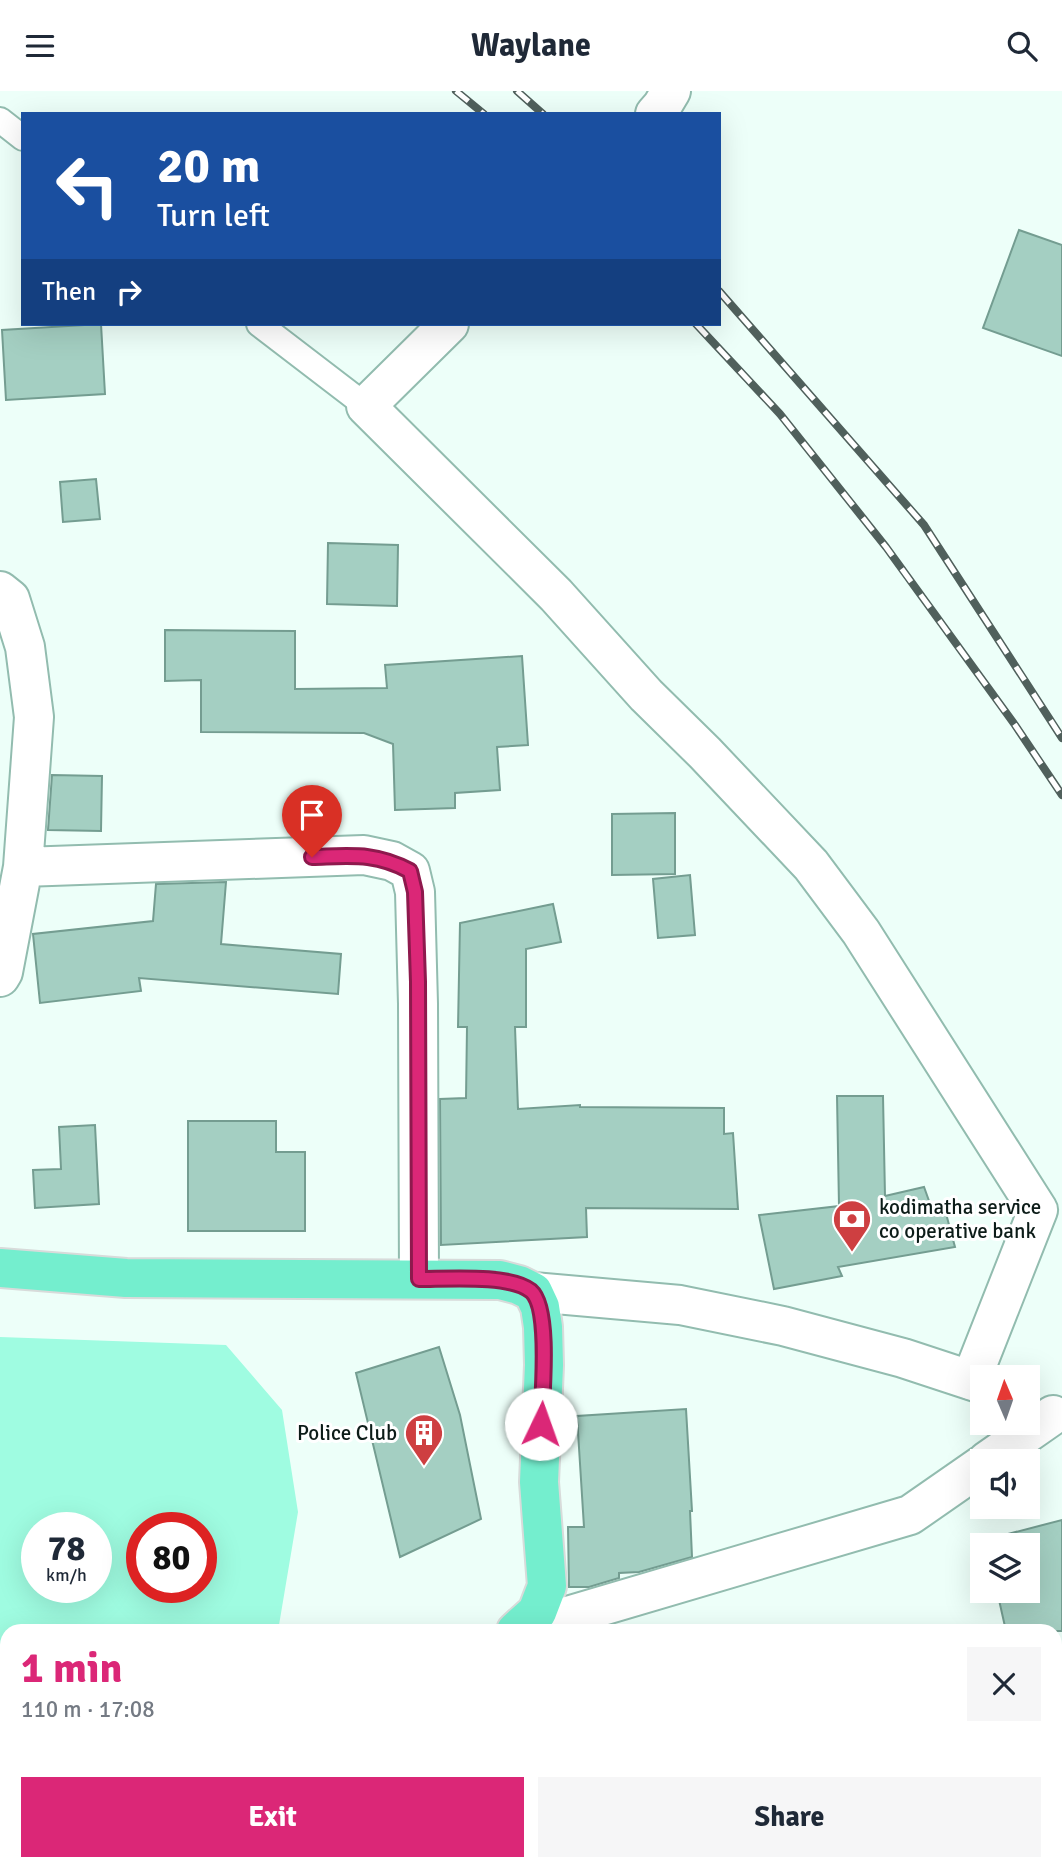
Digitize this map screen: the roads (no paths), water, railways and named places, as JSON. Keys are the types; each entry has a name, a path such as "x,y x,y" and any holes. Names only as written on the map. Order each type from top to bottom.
{"highway":[{"path":"0,1268 126,1278 500,1280 533,1292 540,1307 543,1327 539,1482 547,1586 537,1612 524,1624"}],"street":[{"path":"657,112 671,91"},
{"path":"447,326 366,406 556,595 646,695 811,865 861,932 1038,1210 982,1365"},
{"path":"0,591 10,599 25,647 34,717 23,867 4,972 0,977"},
{"path":"23,867 364,855 392,861 410,871 415,892 418,1004 419,1279"},
{"path":"533,1292 680,1305 783,1326 903,1358 970,1380"},
{"path":"1001,1449 1047,1411"},
{"path":"540,1624 910,1515 970,1473"}],"lane":[{"path":"0,120 21,136"},
{"path":"262,326 366,406"}],"railway":[{"path":"456,91 482,112"},
{"path":"517,91 541,112"},
{"path":"721,293 924,525 1062,738"},
{"path":"698,326 780,414 886,547 1015,725 1062,795"}],"place":[{"name":"kodimatha service co operative bank","path":"852,1253"},
{"name":"Police Club","path":"424,1467"}]}
